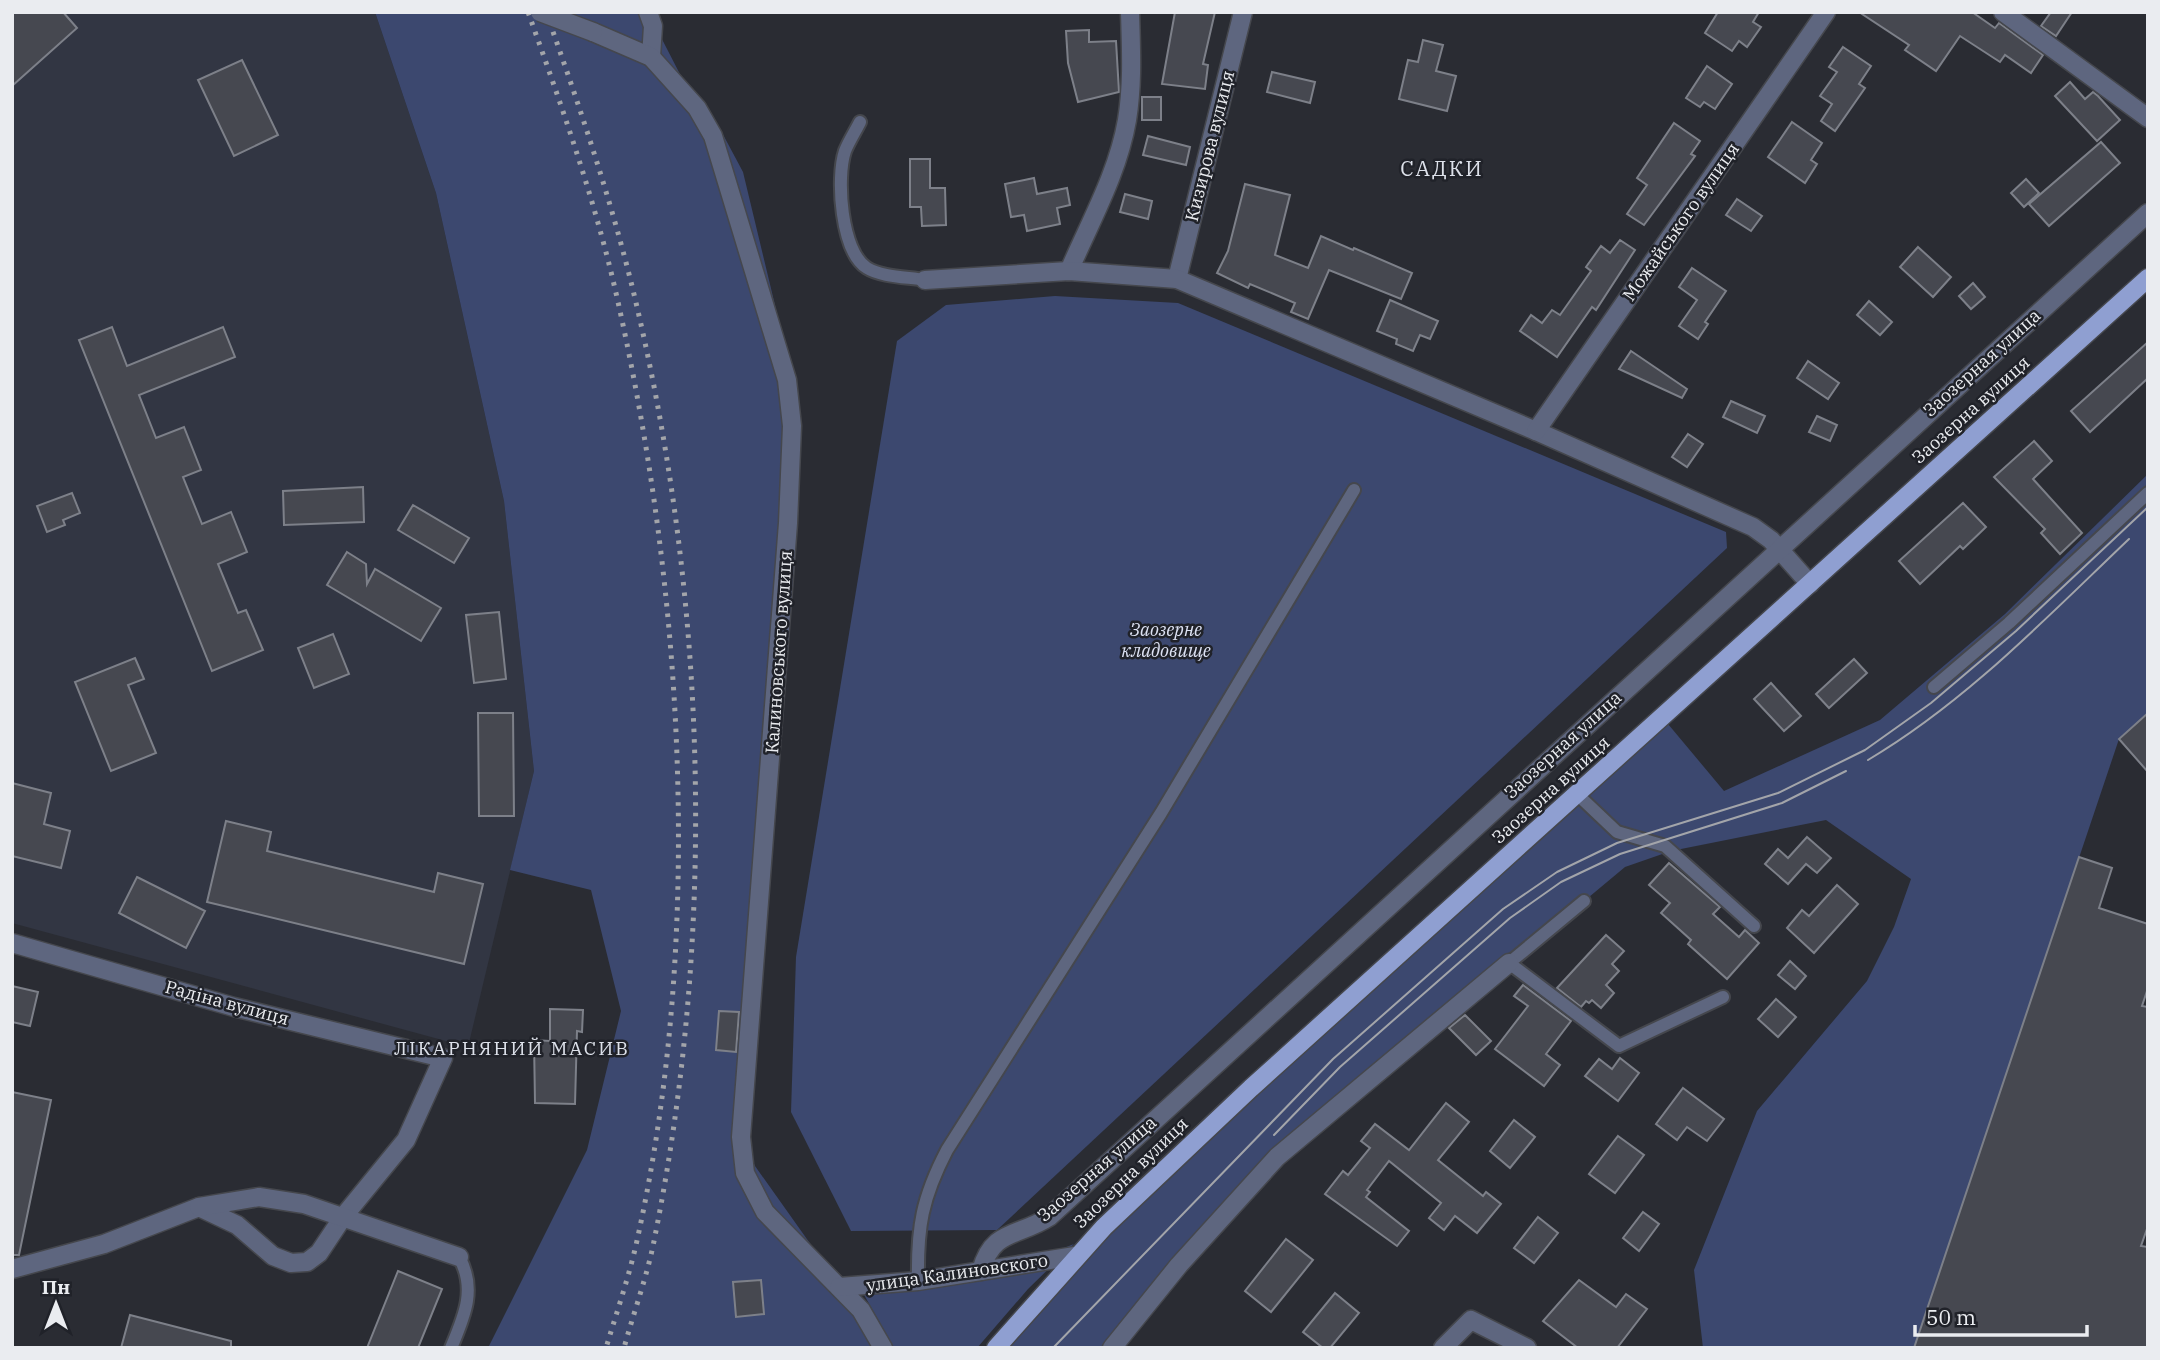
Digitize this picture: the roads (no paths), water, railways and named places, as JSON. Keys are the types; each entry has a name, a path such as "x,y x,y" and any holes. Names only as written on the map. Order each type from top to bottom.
{"main road":[{"name":"Заозерна вулиця","path":"996,1348 1075,1256 1251,1088 2148,278"}],"street":[{"name":"Калиновського вулиця","path":"540,12 651,57 697,108 713,136 787,380 792,425 788,523 741,1137 745,1173 765,1212 861,1310 883,1348"},
{"path":"648,12 653,26 651,57"},
{"path":"1069,271 1116,165 1127,120 1132,76 1130,12"},
{"name":"Кизирова вулиця","path":"1177,279 1243,12"},
{"name":"Можайського вулиця","path":"1536,431 1826,12"},
{"path":"2003,12 2148,118"},
{"name":"Заозерная улица","path":"981,1271 986,1255 995,1243 1049,1217 2148,213"},
{"path":"925,280 1069,271 1177,279 1536,431 1753,527 1779,548 1810,584"},
{"name":"Радіна вулиця","path":"12,943 234,1007 443,1058 406,1140 343,1217"},
{"path":"1112,1348 1178,1265 1277,1157 1509,963"},
{"path":"12,1269 104,1244 199,1207 259,1197 304,1204 458,1257"},
{"path":"199,1207 237,1225 273,1256 290,1263 307,1262 319,1254 343,1217"},
{"name":"улица Калиновского","path":"839,1287 918,1281 1075,1256"},
{"path":"1443,1348 1472,1320 1527,1348"}],"lane":[{"path":"860,122 845,152 840,180 849,245 858,261 869,270 925,280"},
{"path":"918,1281 917,1229 931,1180 947,1150 1161,813 1354,490"},
{"path":"1934,687 2009,623 2148,493"},
{"path":"1578,795 1617,832 1665,846 1754,926"},
{"path":"1584,901 1509,963 1619,1046 1723,997"},
{"path":"452,1348 468,1308 467,1272 458,1257"}],"tram line":[{"path":"1053,1348 1333,1059 1503,909 1557,872 1617,843 1778,793 1865,750 1931,703 2016,631 2148,507"},
{"path":"1868,760 1939,712 1972,685 2129,539"},
{"path":"1274,1135 1340,1067 1510,918 1561,882 1620,854 1782,803 1846,771"}],"railway":[{"path":"528,12 587,186 616,293 639,408 657,525 670,644 677,764 678,884 672,1003 659,1121 638,1236 606,1348"},
{"path":"546,12 592,148 632,286 657,402 676,521 689,640 695,760 695,880 688,1000 675,1119 655,1236 624,1348"}],"district":[{"name":"САДКИ","path":"1442,169"},
{"name":"ЛІКАРНЯНИЙ МАСИВ","path":"512,1048"}],"park label":[{"name":"Заозерне кладовище","path":"1166,640"}]}
